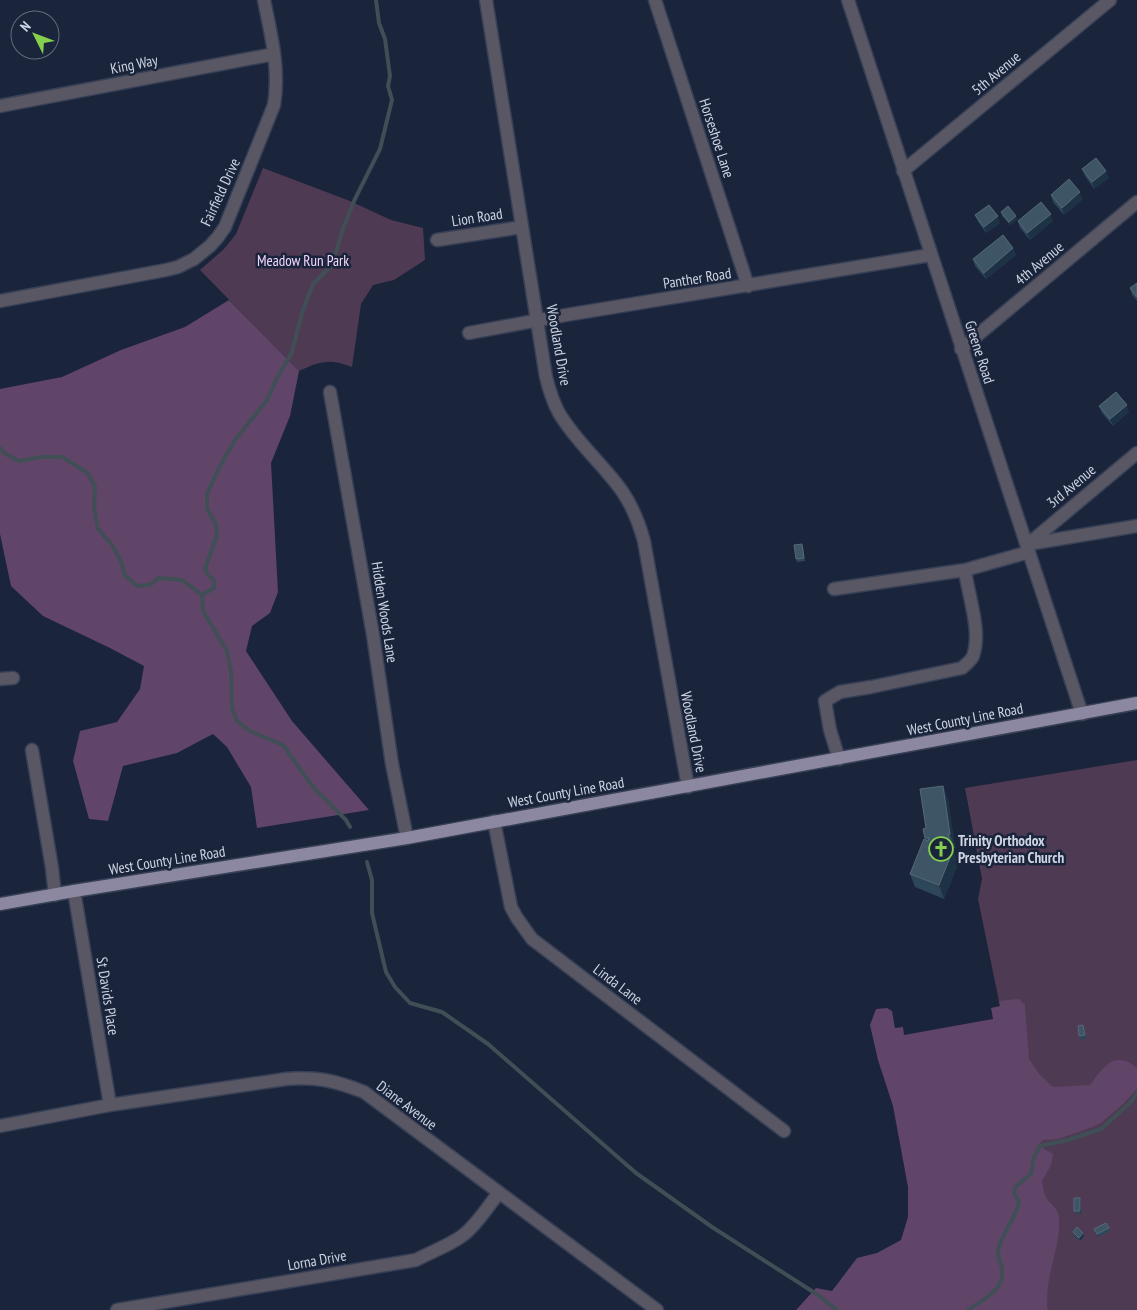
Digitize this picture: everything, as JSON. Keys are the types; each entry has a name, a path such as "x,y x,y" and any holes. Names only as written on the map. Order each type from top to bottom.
{"main road":[{"name":"West County Line Road","path":"0,904 406,838 1137,703"}],"street":[{"name":"Fairfield Drive","path":"0,301 178,267 194,259 210,246 225,227 269,121 277,90 277,67 264,0"},
{"name":"Woodland Drive","path":"486,0 546,377 558,412 568,427 622,491 639,523 644,541 674,719 688,787"},
{"name":"Horseshoe Lane","path":"655,0 748,286"},
{"name":"Greene Road","path":"848,0 1082,714"},
{"name":"5th Avenue","path":"904,171 1110,0"},
{"name":"King Way","path":"0,106 274,54"},
{"name":"4th Avenue","path":"961,349 1137,202"},
{"name":"Lion Road","path":"437,240 522,227"},
{"name":"Panther Road","path":"468,333 930,255"},
{"name":"Hidden Woods Lane","path":"330,392 373,635 392,764 406,838"},
{"name":"3rd Avenue","path":"1028,548 1137,453"},
{"path":"834,589 965,570 1028,548 1137,526"},
{"path":"839,759 830,730 825,702 840,692 962,668 972,658 976,624 965,570"},
{"path":"32,750 55,895"},
{"name":"Linda Lane","path":"494,821 512,907 517,918 532,939 784,1131"},
{"name":"St Davids Place","path":"74,891 110,1105"},
{"name":"Diane Avenue","path":"0,1126 110,1105 286,1079 305,1077 323,1079 364,1092 657,1310"},
{"name":"Lorna Drive","path":"117,1310 416,1260 444,1247 463,1235 472,1227 499,1193"}],"green space":[{"name":"Meadow Run Park","path":"263,168 350,201 391,220 423,228 425,260 394,280 373,285 361,304 352,367 337,362 325,362 299,371 200,270 224,249 236,234"},
{"path":"1137,760 1137,1310 1048,1310 1000,1006 978,899 982,879 965,788"}],"shaded area":[{"path":"229,300 299,371 290,416 271,463 278,592 270,613 252,626 246,651 292,721 369,810 257,828 251,787 227,747 213,734 177,753 123,766 108,821 89,819 73,761 80,731 117,722 140,689 144,666 43,616 11,586 0,534 0,389 62,377 121,350 185,327"},
{"path":"1019,999 1025,1005 1029,1059 1040,1075 1053,1087 1090,1085 1105,1067 1115,1061 1122,1060 1137,1068 1137,1089 1102,1122 1058,1139 1043,1140 1040,1143 1044,1149 1053,1154 1051,1165 1042,1181 1046,1197 1056,1210 1059,1218 1059,1230 1048,1287 1048,1310 796,1310 816,1288 832,1291 857,1258 877,1253 901,1240 908,1217 908,1187 893,1106 878,1060 870,1025 876,1009 887,1008 892,1011 895,1028 903,1027 904,1035 993,1019 991,1008 1000,1006 999,1001"}],"building":[{"path":"1096,158 1106,171 1092,182 1082,169"},
{"path":"1069,179 1080,192 1062,208 1051,195"},
{"path":"1041,202 1051,214 1027,233 1018,221"},
{"path":"989,205 998,216 984,227 975,215"},
{"path":"1008,206 1016,216 1009,222 1001,212"},
{"path":"1003,235 1013,248 984,273 973,259"},
{"path":"1137,283 1137,297 1130,288"},
{"path":"1116,392 1127,405 1110,419 1099,406"},
{"path":"802,544 804,558 796,559 794,545"},
{"name":"Trinity Orthodox Presbyterian Church","path":"943,786 950,834 948,834 950,844 948,849 953,850 939,885 910,874 924,839 928,841 929,838 925,838 923,829 926,828 920,789"},
{"path":"1083,1025 1085,1035 1079,1036 1078,1026"},
{"path":"1074,1198 1080,1198 1080,1211 1074,1211"},
{"path":"1106,1223 1109,1228 1097,1234 1094,1229"},
{"path":"1077,1227 1083,1233 1079,1238 1073,1232"}],"waterway":[{"path":"202,595 214,588 214,580 205,569 217,535 216,524 207,509 207,494 235,440 267,400 292,352 302,313 313,284 332,265 354,201 380,149 392,100 388,86 390,76 385,39 379,23 376,0"},
{"path":"0,448 4,453 19,461 41,457 62,457 88,473 95,487 94,507 98,529 112,545 121,561 125,575 137,586 150,585 159,578 182,580 202,595 203,611 227,651 231,672 232,708 237,721 250,731 283,745 313,787 346,820 350,827"},
{"path":"367,862 372,880 372,913 386,972 395,987 410,1003 442,1012 488,1044 636,1173 712,1227 818,1295 837,1310"},
{"path":"968,1310 991,1294 1000,1283 1002,1270 998,1255 1002,1238 1018,1207 1019,1201 1014,1194 1015,1187 1031,1174 1034,1157 1040,1146 1068,1140 1101,1129 1132,1101 1137,1093"}],"place":[{"name":"Trinity Orthodox Presbyterian Church","path":"941,849"}]}
